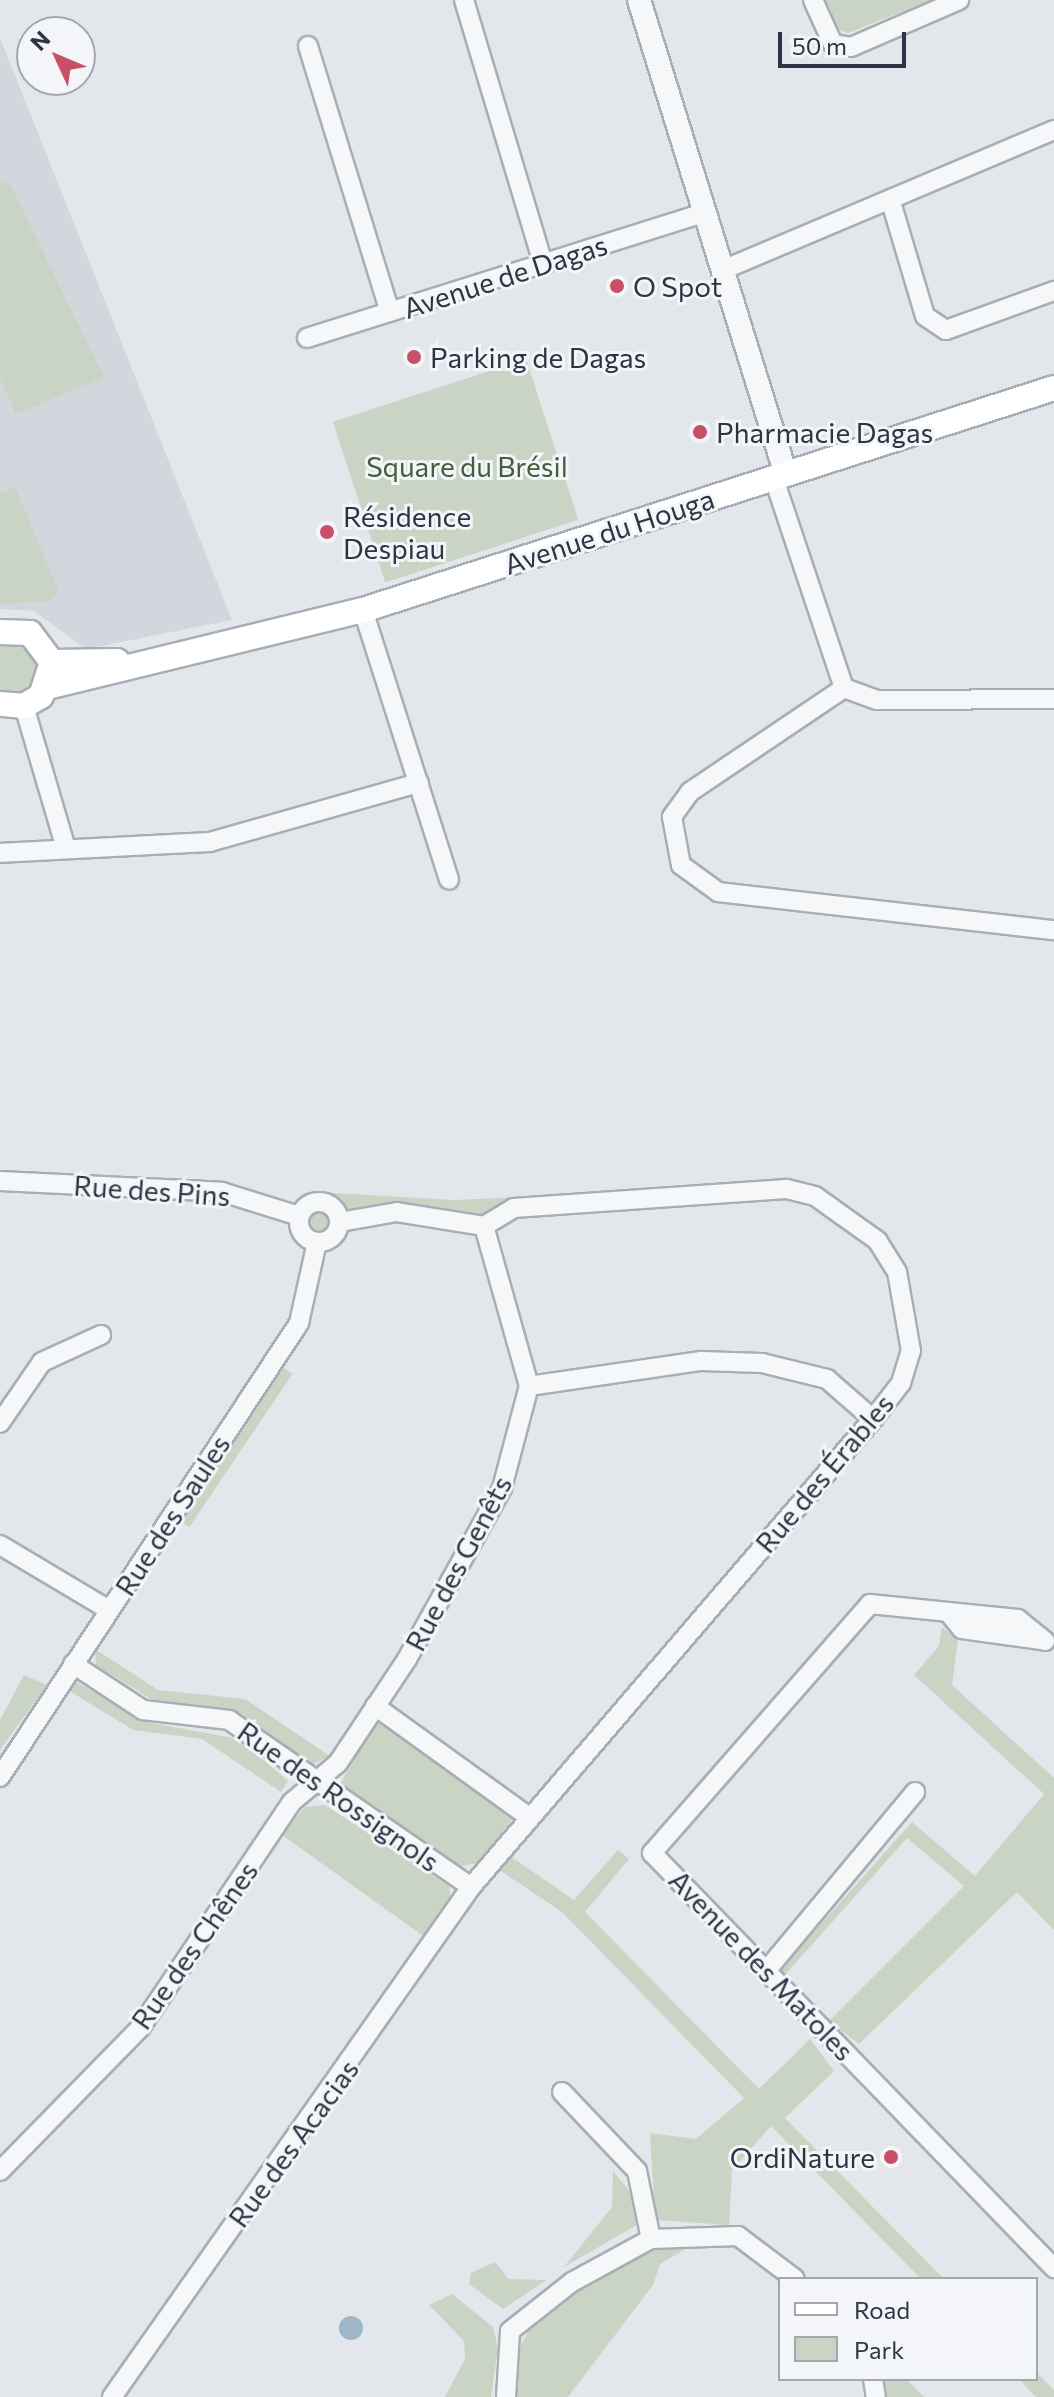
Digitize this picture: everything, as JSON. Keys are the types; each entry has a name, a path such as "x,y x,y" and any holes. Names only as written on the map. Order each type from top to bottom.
{"main road":[{"name":"Avenue du Houga","path":"159,658 363,610 1054,388"},
{"path":"0,632 30,633 52,662 47,687"},
{"path":"52,662 159,658"},
{"path":"8,706 47,687 159,658"}],"street":[{"path":"464,0 543,264"},
{"path":"639,0 703,213 725,269 779,474 844,688"},
{"path":"813,0 833,44 851,47 959,0"},
{"path":"308,46 390,312"},
{"path":"725,269 891,202 1054,130"},
{"path":"891,202 925,316 946,330 1054,291"},
{"name":"Avenue de Dagas","path":"307,338 703,213"},
{"path":"363,610 449,880"},
{"path":"844,688 877,700 1054,699"},
{"path":"844,688 690,792 672,817 681,865 718,892 1054,930"},
{"path":"8,706 65,845"},
{"path":"0,853 65,845 210,842 419,783"},
{"name":"Rue des Pins","path":"0,1181 222,1192 299,1216"},
{"name":"Rue des Érables","path":"471,1887 873,1419 901,1383 911,1351 907,1306 878,1241 815,1196 786,1189 514,1208 484,1226"},
{"path":"319,1202 335,1210 339,1222 330,1239 317,1242 302,1234 299,1216 319,1202"},
{"path":"339,1222 397,1212 484,1226 529,1386 701,1361 762,1363 827,1379 873,1419"},
{"name":"Rue des Saules","path":"1,1774 299,1323 317,1242"},
{"path":"0,1423 42,1362 101,1335"},
{"name":"Rue des Genêts","path":"316,1783 375,1706 502,1488 529,1386"},
{"path":"0,1545 109,1610"},
{"name":"Avenue des Matoles","path":"1049,1640 1018,1619 870,1604 652,1853 1054,2268"},
{"name":"Rue des Rossignols","path":"73,1664 143,1710 229,1720 316,1783 471,1887"},
{"path":"375,1706 529,1817"},
{"name":"Rue des Chênes","path":"0,2171 140,2028 292,1802 316,1783"},
{"path":"766,1971 915,1792"},
{"name":"Rue des Acacias","path":"112,2397 471,1887"},
{"path":"562,2092 637,2171 651,2239"},
{"path":"506,2397 510,2331 572,2282 651,2239 738,2236 792,2277"}],"shaded area":[{"path":"0,38 16,78 16,96 23,96 232,620 86,649 34,611 0,609"}],"green space":[{"path":"823,0 932,0 848,33 833,27"},
{"path":"8,180 104,377 16,414 0,378 0,183"},
{"name":"Square du Brésil","path":"526,359 578,520 385,582 333,422"},
{"path":"15,487 59,592 48,601 0,604 0,493"},
{"path":"23,643 44,664 31,697 0,696 0,646"},
{"path":"332,1193 455,1200 522,1197 479,1218 403,1205 350,1210 335,1204"},
{"path":"319,1209 328,1213 332,1222 328,1231 319,1235 310,1231 306,1222 310,1213"},
{"path":"281,1366 293,1374 189,1527 178,1519"},
{"path":"942,1627 958,1640 952,1685 1054,1778 1054,1930 1017,1892 859,2044 829,2021 964,1886 907,1838 784,1976 781,1969 912,1822 975,1876 1044,1794 914,1675 939,1646"},
{"path":"95,1649 158,1690 245,1699 330,1756 309,1766 236,1712 159,1704 96,1665"},
{"path":"24,1675 47,1685 0,1750 0,1720"},
{"path":"74,1681 152,1723 239,1739 288,1781 281,1792 202,1739 133,1730 68,1690"},
{"path":"377,1720 513,1819 478,1863 457,1867 339,1786"},
{"path":"325,1805 449,1886 452,1903 426,1938 282,1835 305,1807"},
{"path":"618,1850 629,1859 585,1912 759,2089 810,2039 834,2071 785,2118 942,2277 919,2277 771,2126 732,2170 729,2225 655,2220 650,2133 696,2139 744,2098 562,1912 498,1869 510,1856 574,1900"},
{"path":"613,2171 632,2194 637,2225 564,2267 612,2207"},
{"path":"683,2242 689,2247 660,2264 653,2285 568,2397 515,2397 520,2347 532,2324 598,2277 646,2251"},
{"path":"495,2262 509,2279 547,2280 503,2309 469,2284 471,2273"},
{"path":"452,2294 493,2327 498,2348 491,2397 445,2397 465,2359 464,2341 429,2305"},
{"path":"1038,2374 1054,2390 1054,2397 1036,2397 1021,2381 1038,2381"},
{"path":"884,2381 908,2381 924,2397 885,2397"}],"water":[{"path":"351,2316 359,2320 363,2328 359,2336 351,2340 343,2336 339,2328 343,2320"}],"place":[{"name":"O Spot","path":"617,286"},
{"name":"Parking de Dagas","path":"414,357"},
{"name":"Pharmacie Dagas","path":"700,432"},
{"name":"Résidence Despiau","path":"327,532"},
{"name":"OrdiNature","path":"891,2157"}]}
